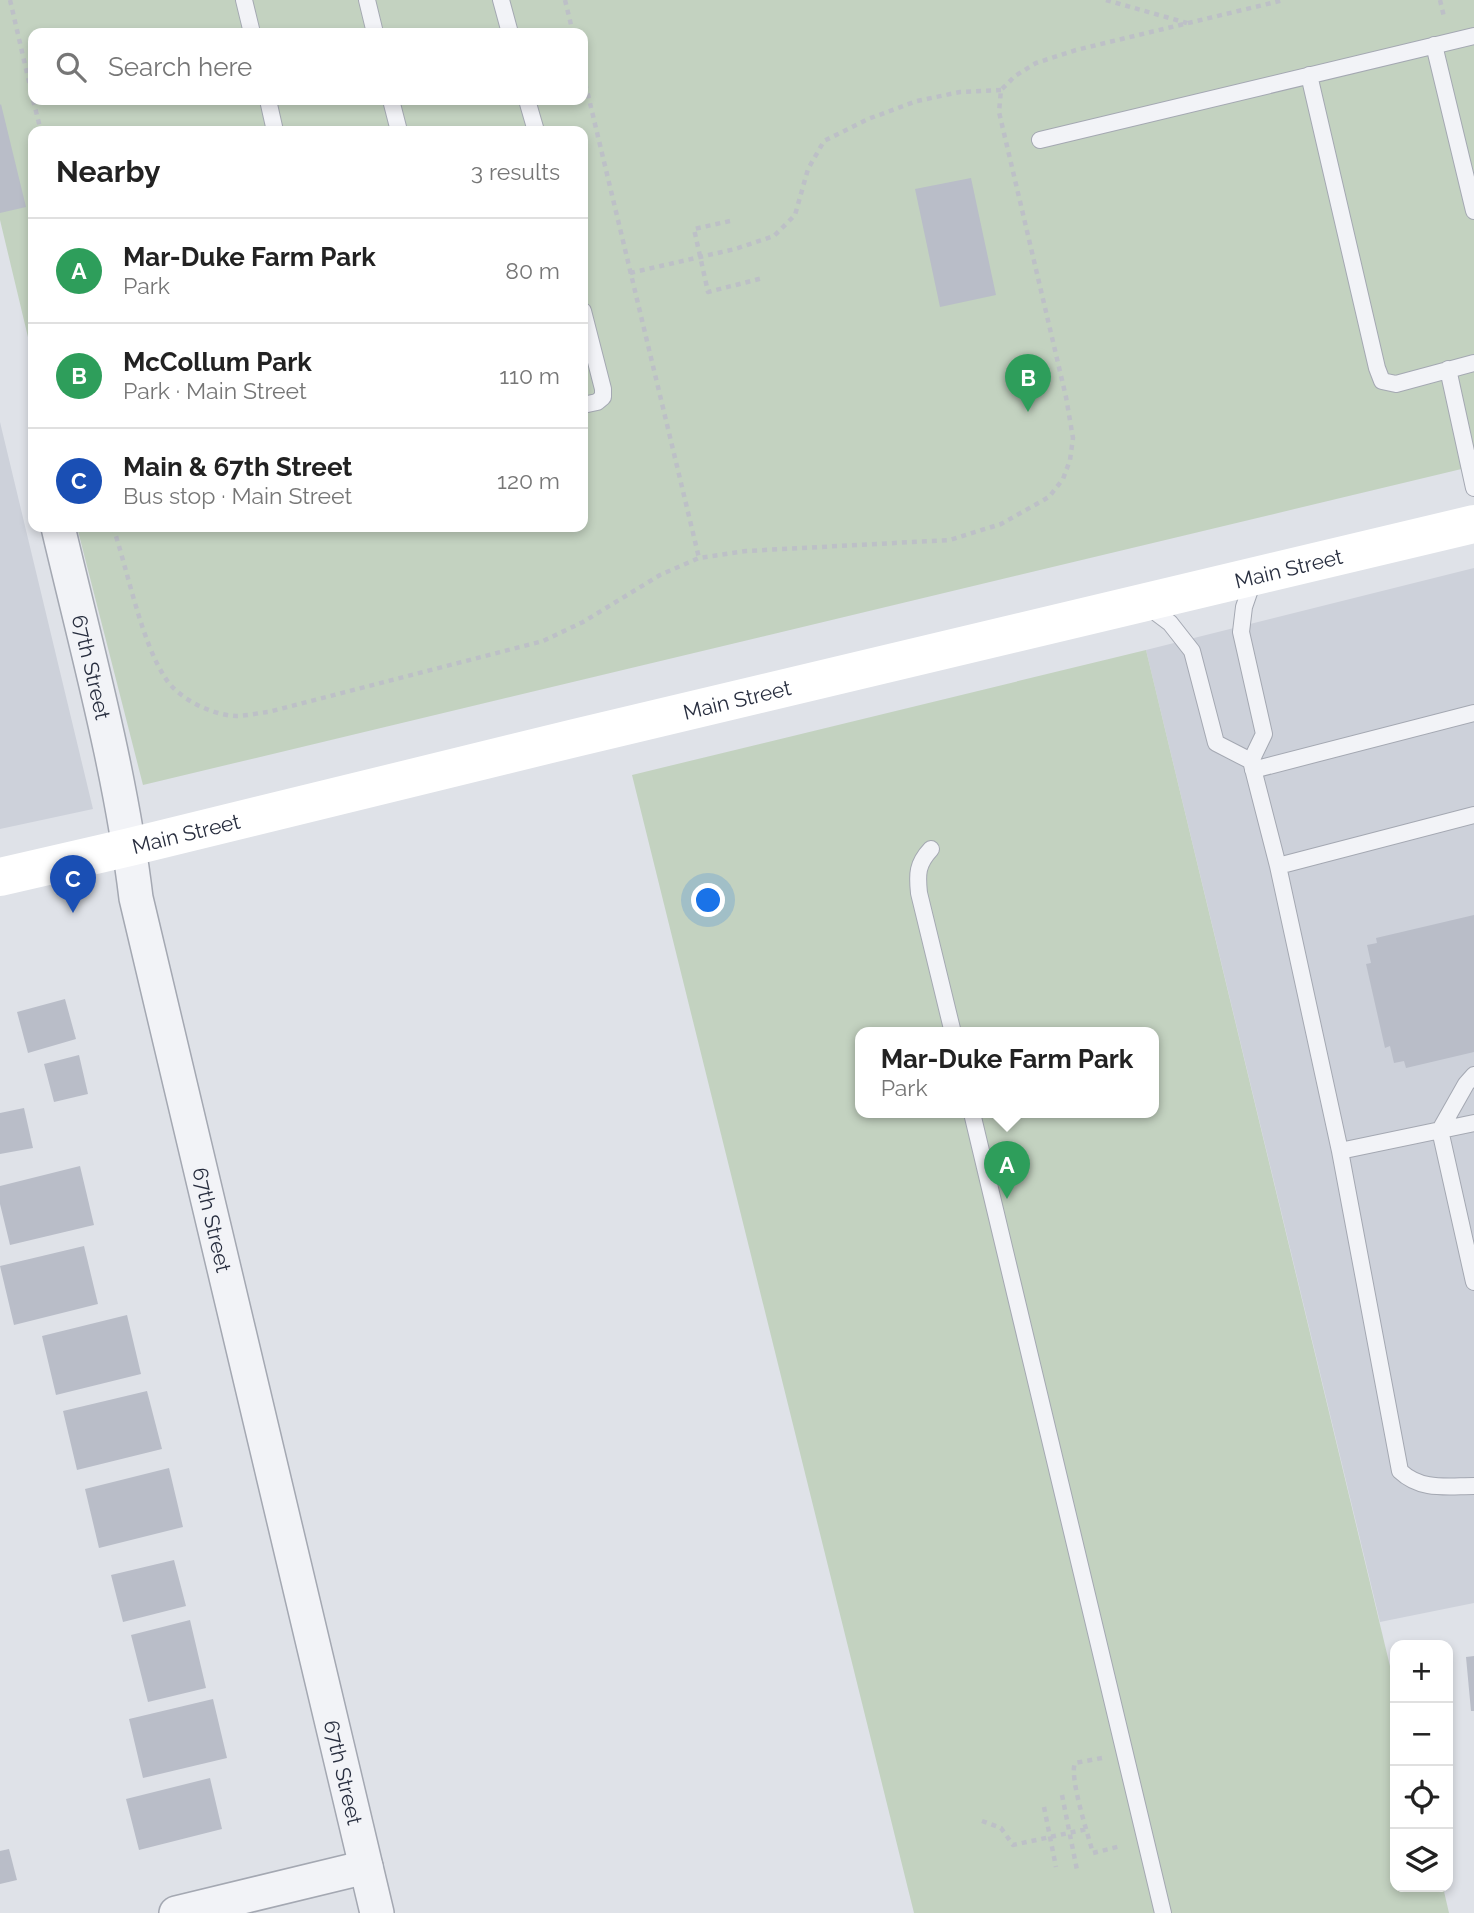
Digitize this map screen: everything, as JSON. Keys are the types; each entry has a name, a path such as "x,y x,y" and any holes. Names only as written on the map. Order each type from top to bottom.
{"main road":[{"name":"Main Street","path":"0,877 1474,524"}],"street":[{"name":"67th Street","path":"59,532 130,847 136,898 377,1913"},
{"path":"176,1913 366,1867"}],"lane":[{"path":"244,0 251,28"},
{"path":"367,0 374,28"},
{"path":"501,0 509,28"},
{"path":"1040,140 1474,36"},
{"path":"1434,45 1474,211"},
{"path":"1309,75 1382,381 1396,384 1474,363"},
{"path":"269,105 274,126"},
{"path":"392,105 398,126"},
{"path":"528,105 535,126"},
{"path":"588,330 603,397 588,404"},
{"path":"1448,369 1474,488"},
{"path":"1255,576 1244,607 1241,632 1264,734 1252,766 1278,866 1340,1151 1401,1471 1411,1481 1423,1486 1474,1486"},
{"path":"1142,603 1170,623 1192,651 1216,743 1252,766 1474,713"},
{"path":"1278,866 1474,815"},
{"path":"931,849 920,861 917,874 919,893 952,1027"},
{"path":"1474,1075 1440,1130 1474,1282"},
{"path":"973,1118 1163,1913"},
{"path":"1340,1151 1474,1123"}],"path":[{"path":"10,0 28,78"},
{"path":"565,0 572,28"},
{"path":"1106,0 1188,23"},
{"path":"115,532 148,641 166,680 182,696 206,708 234,716 268,712 543,641 583,622 660,575 699,558 746,551 950,540 1002,524 1049,497 1063,479 1070,460 1073,438 1066,397 999,112 1002,90 1015,76 1036,63 1076,50 1284,0"},
{"path":"631,273 774,236 794,215 808,169 824,141 868,119 917,101 960,92 1002,90"},
{"path":"588,95 699,558"},
{"path":"34,105 40,126"},
{"path":"730,221 694,229 708,292 763,278"},
{"path":"1087,1762 1075,1763 1072,1770 1093,1853"},
{"path":"1062,1795 1077,1870"},
{"path":"1044,1807 1056,1867"},
{"path":"982,1821 1001,1828 1013,1845 1087,1829"}],"shaded area":[{"path":"0,422 93,809 0,829"},
{"path":"1474,568 1474,1603 1380,1622 1146,650"}],"green space":[{"path":"0,0 1474,0 1474,466 143,785 78,532 588,532 588,126 28,126 28,337 0,220"},
{"path":"1146,650 1390,1666 1390,1892 1444,1892 1449,1913 914,1913 632,775"}],"building":[{"path":"0,105 26,207 0,213"},
{"path":"971,178 996,295 940,307 915,189"},
{"path":"1474,915 1474,1052 1406,1068 1404,1061 1394,1063 1390,1046 1385,1048 1366,964 1371,963 1367,945 1377,943 1376,938"},
{"path":"65,999 76,1039 28,1053 17,1012"},
{"path":"79,1055 88,1094 54,1102 44,1064"},
{"path":"24,1108 33,1148 0,1154 0,1113"},
{"path":"80,1166 94,1225 10,1245 0,1204 0,1186"},
{"path":"84,1246 98,1304 14,1325 0,1266"},
{"path":"127,1315 141,1374 56,1395 42,1336"},
{"path":"147,1391 162,1449 77,1470 63,1411"},
{"path":"169,1468 183,1527 99,1548 85,1489"},
{"path":"174,1560 186,1606 123,1622 111,1575"},
{"path":"190,1620 206,1688 148,1702 131,1635"},
{"path":"1474,1656 1474,1711 1471,1711 1466,1657"},
{"path":"213,1699 227,1758 143,1778 129,1719"},
{"path":"210,1778 222,1829 139,1850 126,1799"},
{"path":"9,1849 17,1880 0,1884 0,1851"}],"place":[{"name":"McCollum Park","path":"1028,412"},
{"name":"Main & 67th Street","path":"73,913"},
{"name":"Mar-Duke Farm Park","path":"1007,1199"}]}
